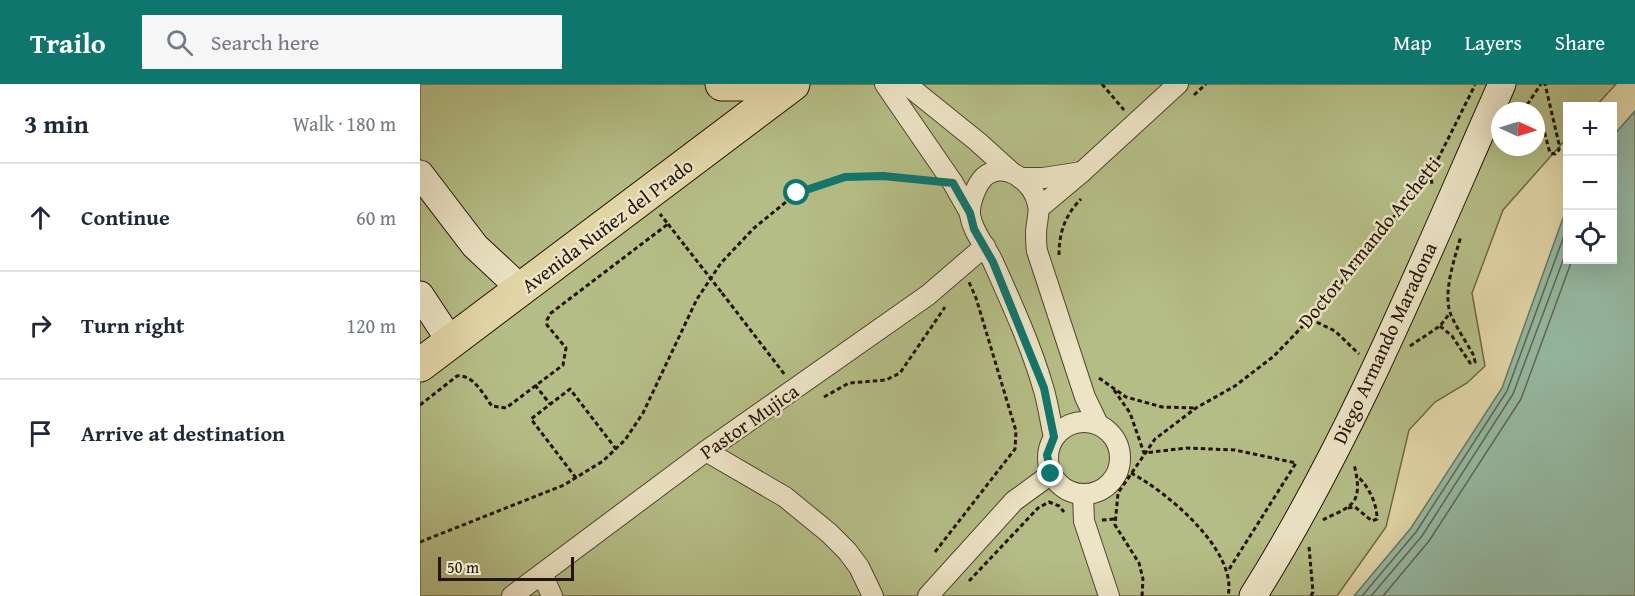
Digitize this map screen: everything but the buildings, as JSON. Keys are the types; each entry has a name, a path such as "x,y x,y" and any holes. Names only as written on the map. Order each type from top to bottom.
{"highway":[{"path":"722,84 751,84"},
{"name":"Avenida Nuñez del Prado","path":"420,365 793,84"}],"main road":[{"name":"Diego Armando Maradona","path":"1253,596 1285,544 1357,404 1403,308 1502,84"},
{"path":"420,174 475,246 521,289"},
{"path":"420,295 451,342"}],"street":[{"path":"885,84 953,183 970,213 974,229 989,254 1044,388 1054,437"},
{"path":"906,84 978,142 1032,190 1039,208 1036,232 1037,251 1085,397 1098,424"},
{"path":"1039,208 1136,124 1183,92"},
{"path":"970,213 975,190 983,178 992,173 1043,178 1082,172"},
{"name":"Pastor Mujica","path":"512,596 706,451 989,254"},
{"path":"1086,421 1098,424 1108,430 1115,439 1120,456 1115,477 1107,487 1095,493 1083,495 1064,489 1051,474 1047,455 1054,437 1063,428 1074,423 1086,421"},
{"path":"706,451 785,497 829,533 853,559 873,596"},
{"path":"928,596 1014,501 1051,474"},
{"path":"1083,495 1084,521 1109,596"},
{"path":"542,574 552,596"}],"path":[{"path":"1102,84 1136,124"},
{"path":"1183,92 1206,84"},
{"name":"Doctor Armando Archetti","path":"1142,596 1143,579 1139,562 1115,525 1118,493 1144,453 1155,439 1196,408 1235,386 1274,356 1325,303 1435,165 1476,84"},
{"path":"1530,102 1543,84"},
{"path":"1543,84 1559,144 1559,150 1555,154 1550,153 1545,134"},
{"path":"420,542 564,485 603,461 616,449 625,440 643,413 697,299 721,263 754,228 797,193 845,177 883,176 953,183"},
{"path":"1059,261 1059,244 1064,220 1073,207 1089,192"},
{"path":"645,195 783,373"},
{"path":"420,405 457,376 469,377 492,406 506,408 563,365 566,348 547,325 550,312 668,224"},
{"path":"1440,326 1452,336 1470,363 1474,362 1474,356 1450,313 1452,267 1462,234"},
{"path":"935,552 1015,449 1016,431 976,298 969,282 960,285"},
{"path":"824,397 849,383 886,380 900,374 948,303"},
{"path":"1310,319 1335,331 1360,355"},
{"path":"1098,377 1126,397 1162,407 1196,408"},
{"path":"535,385 550,404"},
{"path":"1111,387 1130,413 1144,453 1186,448 1235,450 1296,463 1228,572"},
{"path":"576,478 531,419 570,389 616,449"},
{"path":"1318,529 1324,520 1350,506 1355,498 1358,488 1352,456"},
{"path":"1131,473 1167,495 1201,529 1228,572 1230,587 1228,596"},
{"path":"1346,508 1355,507 1368,519 1377,519 1377,512 1366,484 1356,475"},
{"path":"962,589 1038,508 1049,502 1059,506 1066,514"},
{"path":"1311,539 1309,549 1313,592 1311,596"}],"shaded area":[{"path":"420,84 1616,84 1600,102 1563,102 1563,142 1503,210 1472,293 1485,366 1467,383 1435,402 1409,430 1386,527 1337,596 420,596"}],"water":[{"path":"1635,111 1635,596 1354,596 1411,528 1502,388 1563,218 1563,264 1617,264 1617,131"}],"route":[{"path":"797,193 845,177 883,176 953,183 970,213 974,229 993,262 1044,388 1054,437 1047,455 1051,474"}]}
